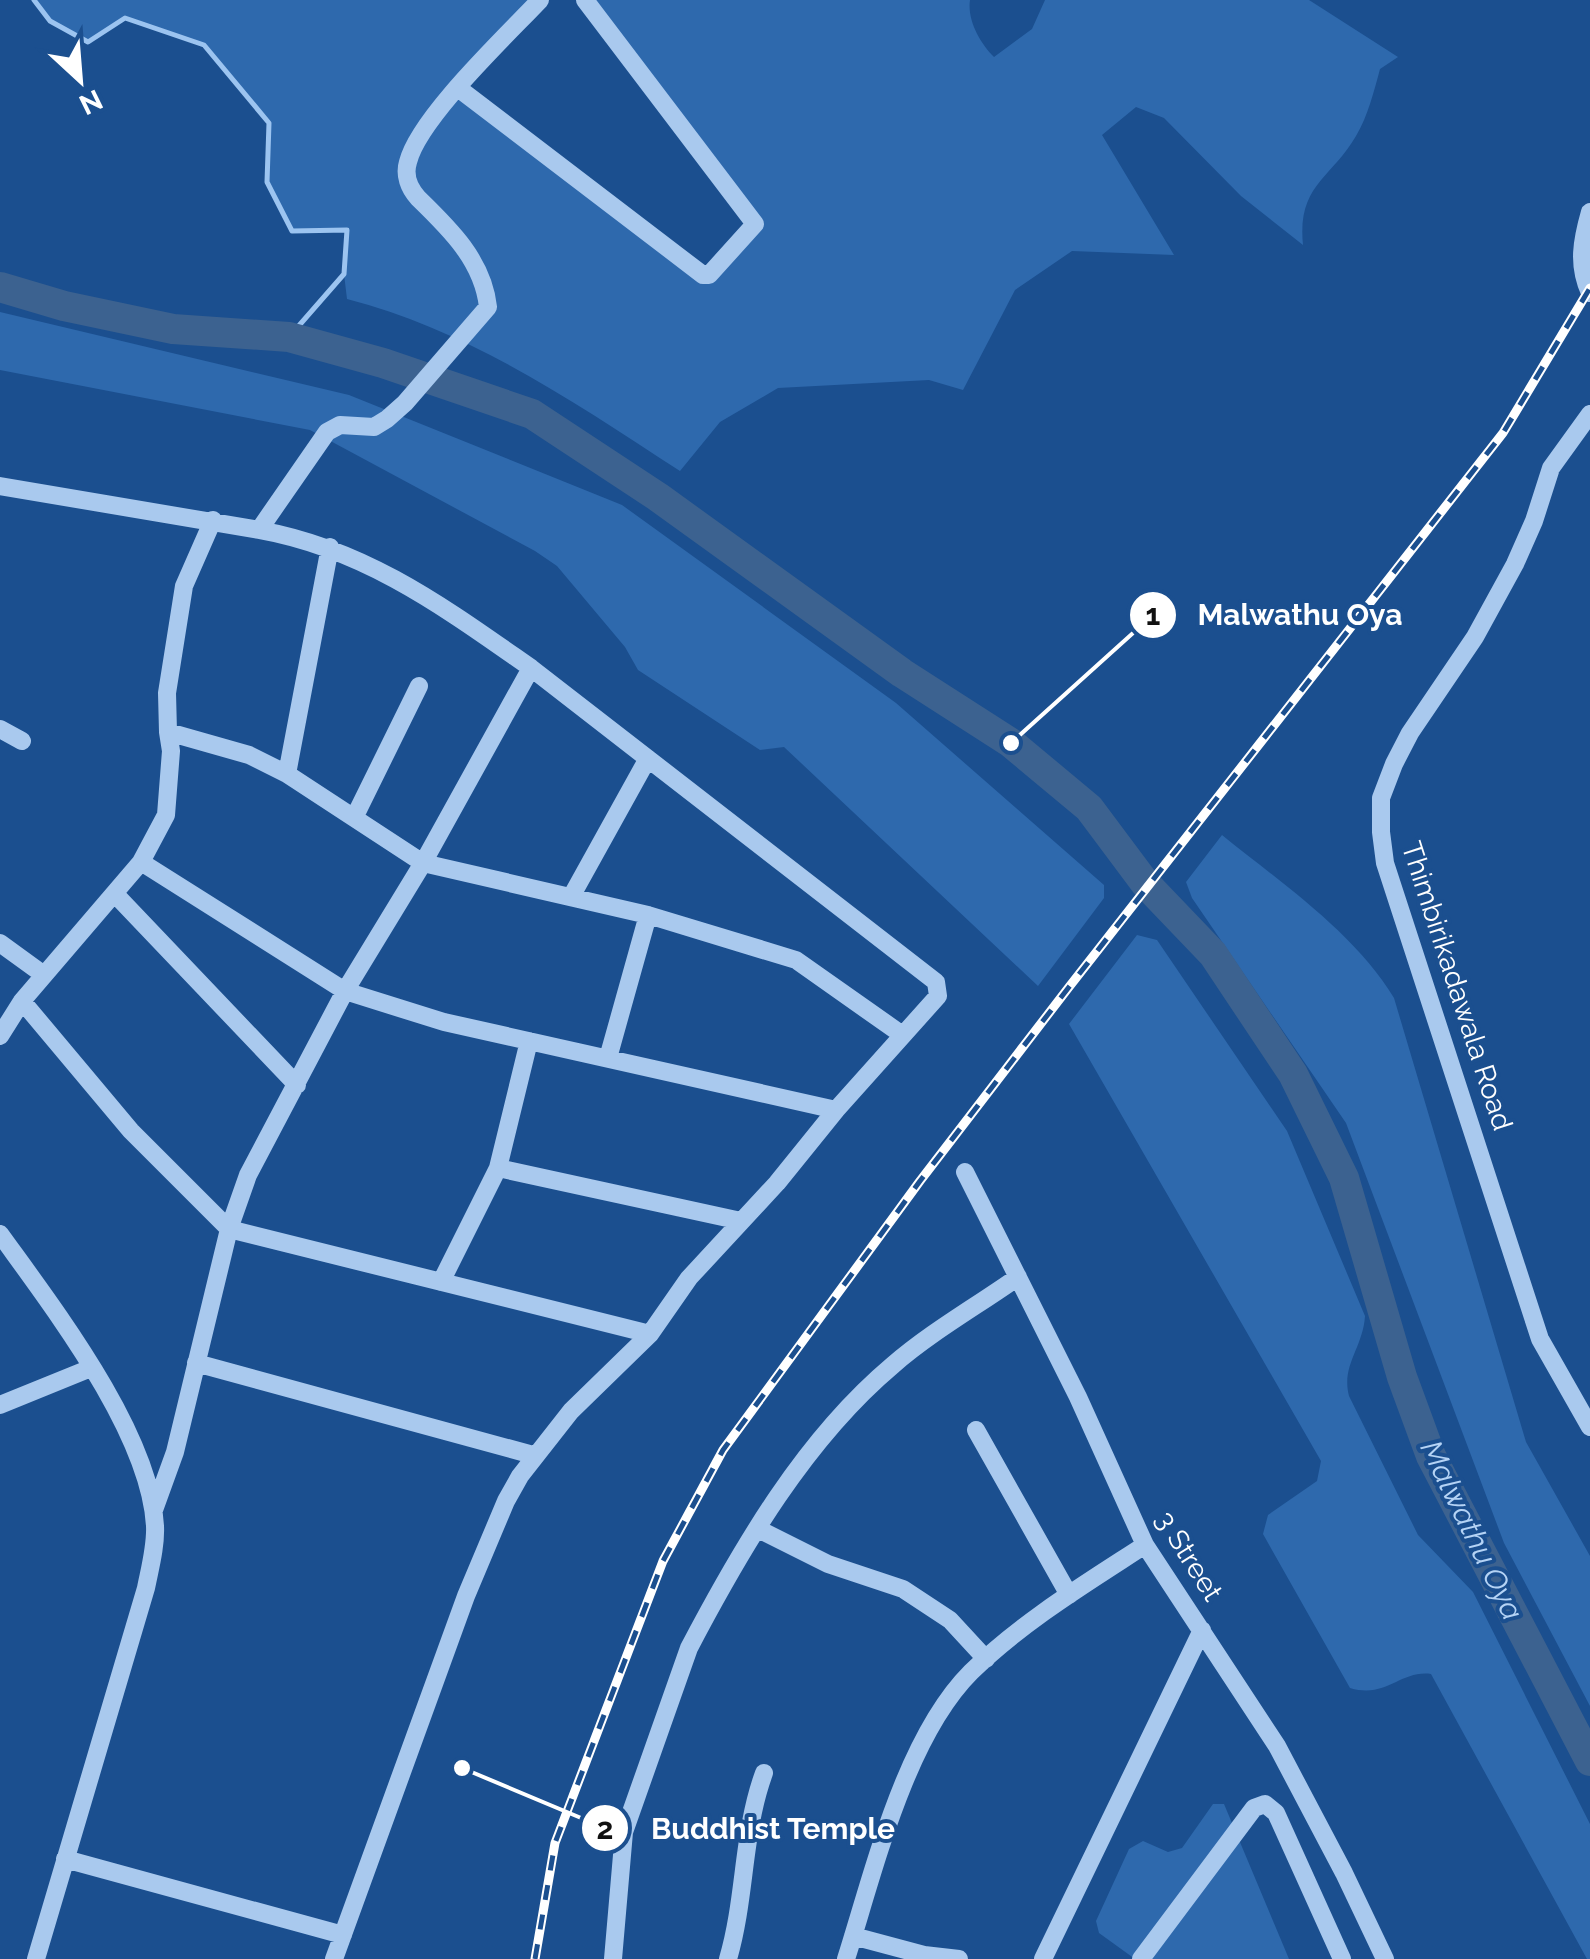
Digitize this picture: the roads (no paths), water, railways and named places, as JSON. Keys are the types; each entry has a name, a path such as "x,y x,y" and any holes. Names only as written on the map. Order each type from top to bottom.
{"street":[{"path":"260,530 327,432 340,425 374,427 406,403 488,306 476,264 415,195 406,165 416,143 458,88 540,0"},
{"path":"458,88 703,275 709,275 755,224 585,0"},
{"path":"1590,212 1582,242 1582,270 1590,293"},
{"name":"Thimbirikadawala Road","path":"1588,1417 1540,1339 1385,863 1381,832 1382,798 1394,764 1491,608 1534,521 1551,468 1590,414"},
{"path":"0,486 213,520 330,547 420,591 532,668 936,982 938,996 836,1110 778,1183 689,1278 650,1334 570,1412 533,1455 506,1501 466,1596 334,1959"},
{"path":"0,1036 22,1001 141,862 166,815 172,750 168,693 184,586 213,520"},
{"path":"287,774 330,547"},
{"path":"154,1510 175,1452 229,1229 248,1175 345,991 532,668"},
{"path":"355,816 419,686"},
{"path":"0,729 22,741"},
{"path":"168,732 249,755 287,774 423,862 648,914 796,960 902,1034"},
{"path":"571,897 648,760"},
{"path":"141,862 345,991 444,1022 836,1110"},
{"path":"115,894 297,1085"},
{"path":"608,1058 648,914"},
{"path":"0,943 44,975"},
{"path":"22,1001 131,1131 229,1229 650,1334"},
{"path":"440,1282 498,1168 529,1041"},
{"path":"498,1168 741,1221"},
{"name":"3 Street","path":"965,1172 1078,1397 1145,1545 1277,1746 1384,1959"},
{"path":"0,1234 91,1368 142,1466 156,1531 146,1588 36,1959"},
{"path":"613,1959 624,1832 631,1806 689,1648 758,1529 812,1452 876,1380 1018,1278"},
{"path":"196,1364 533,1455"},
{"path":"0,1404 91,1368"},
{"path":"976,1430 1068,1595"},
{"path":"758,1529 828,1564 903,1589 950,1620 986,1659"},
{"path":"846,1959 908,1774 941,1712 969,1674 986,1659 1068,1595 1145,1545"},
{"path":"1043,1959 1202,1630"},
{"path":"728,1959 736,1927 752,1804 764,1773"},
{"path":"1142,1959 1254,1808 1265,1804 1276,1813 1342,1959"},
{"path":"65,1858 343,1934"},
{"path":"853,1936 924,1955 959,1959"}],"waterway":[{"path":"34,0 50,21 88,42 125,18 204,45 269,123 267,182 292,231 347,230 344,274 289,337"},
{"name":"Malwathu Oya","path":"0,287 64,306 173,329 289,337 383,363 532,414 658,497 902,673 1011,743 1089,808 1145,883 1213,954 1293,1074 1344,1178 1402,1377 1431,1456 1590,1761"}],"railway":[{"path":"535,1959 555,1843 663,1561 723,1450 920,1181 1503,433 1590,288"}],"place":[{"name":"Malwathu Oya","path":"1011,743"},
{"name":"Buddhist Temple","path":"462,1768"}]}
